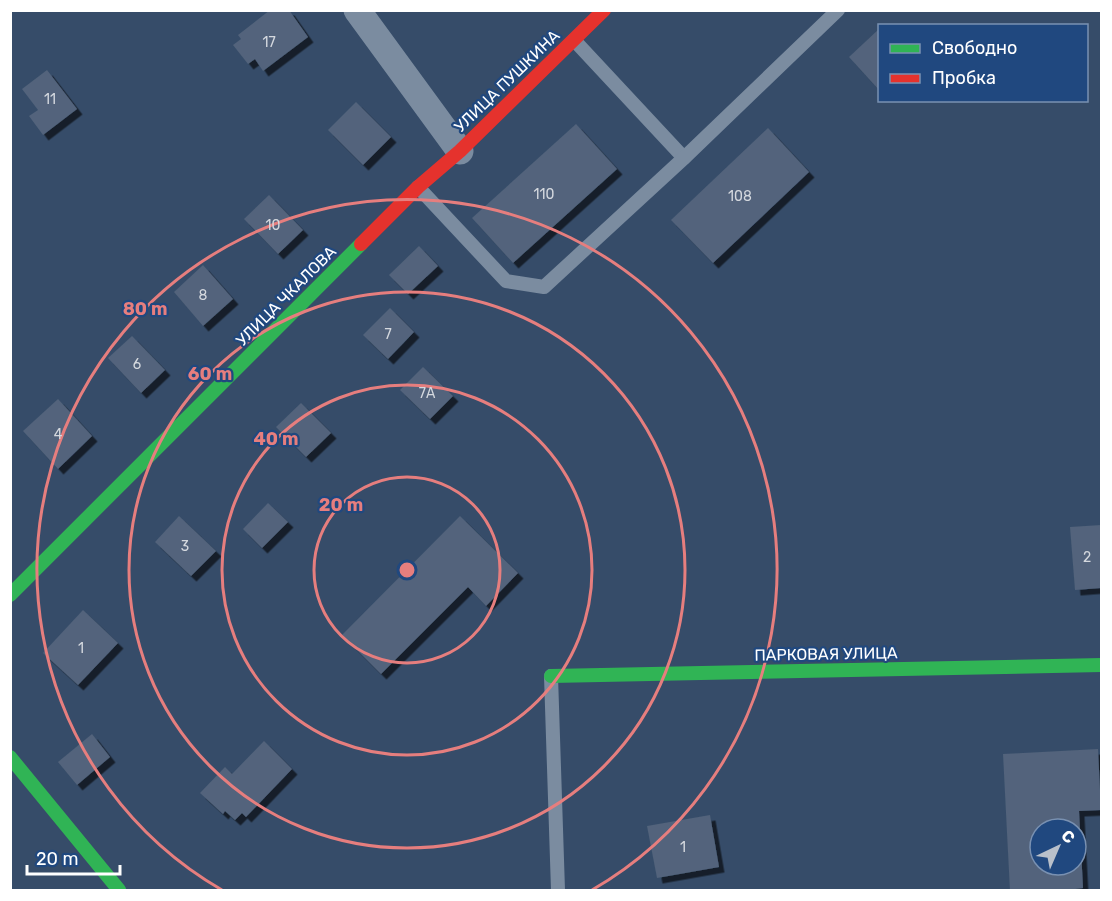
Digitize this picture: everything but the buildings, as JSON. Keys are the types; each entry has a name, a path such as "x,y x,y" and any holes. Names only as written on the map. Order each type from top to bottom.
{"street":[{"path":"357,10 460,151"},
{"name":"УЛИЦА ПУШКИНА","path":"460,151 604,10"},
{"name":"УЛИЦА ЧКАЛОВА","path":"10,595 418,187 460,151"},
{"name":"ПАРКОВАЯ УЛИЦА","path":"551,676 1101,665"},
{"path":"10,757 119,891"}],"lane":[{"path":"418,187 506,281 544,287 684,158 838,10"},
{"path":"574,39 684,158"},
{"path":"551,676 558,891"}],"traffic: fast":[{"path":"10,595 361,244"},
{"path":"551,676 1102,665"},
{"path":"10,757 119,890"}],"traffic: jam":[{"path":"361,244 604,10"}]}
